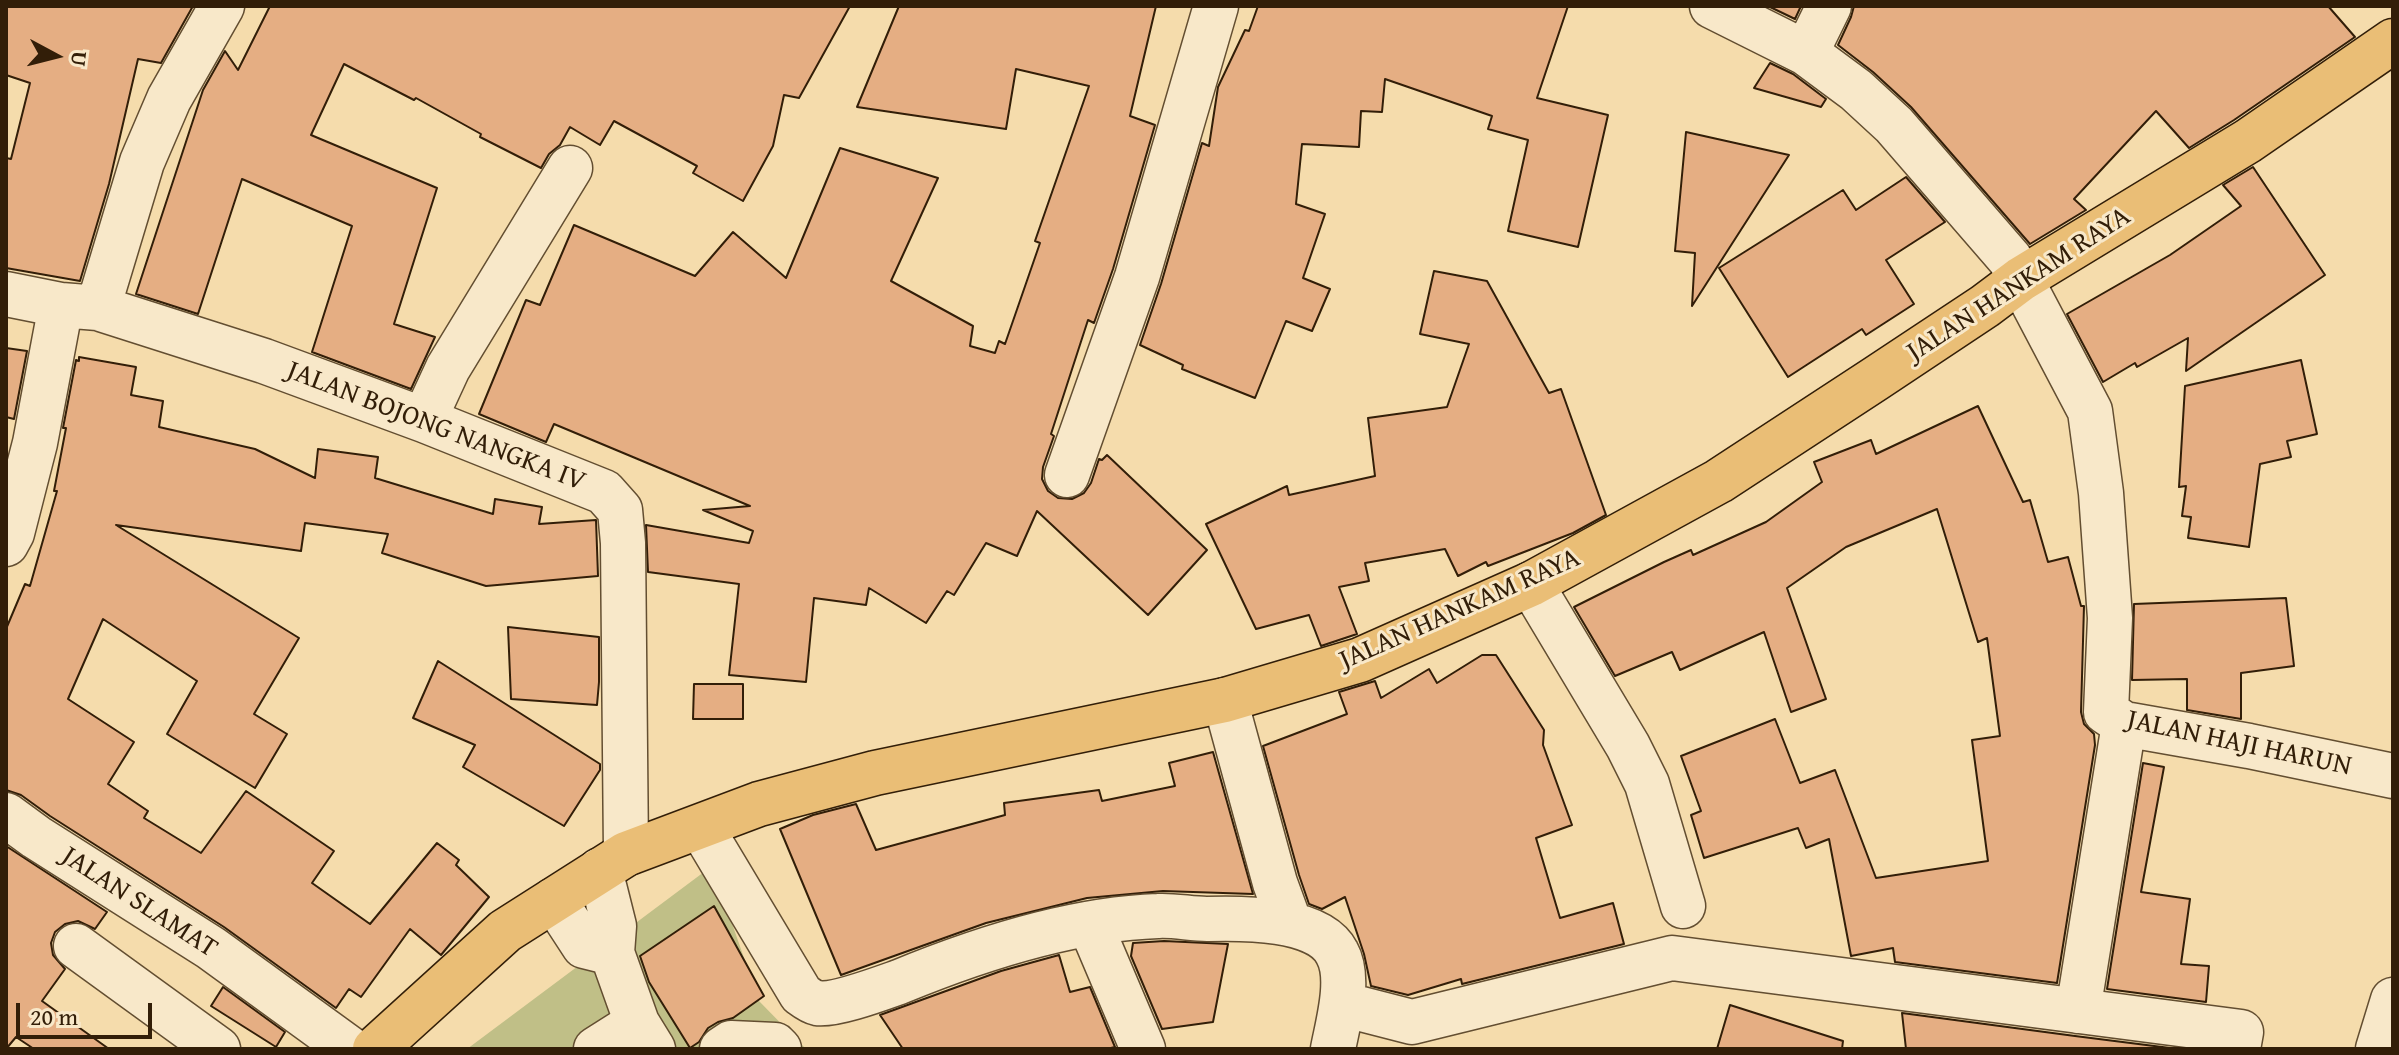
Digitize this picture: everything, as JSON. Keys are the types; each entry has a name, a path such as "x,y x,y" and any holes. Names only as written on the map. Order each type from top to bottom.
{"main road":[{"name":"JALAN HANKAM RAYA","path":"375,1049 505,931 613,862 759,804 875,773 1225,700 1360,660 1531,584 1719,481 1900,363 2021,279 2248,141 2393,41"}],"street":[{"path":"6,544 12,533 35,443 80,307 169,99 222,6"},
{"path":"1067,475 1137,277 1216,6"},
{"path":"1712,6 1806,53 1856,90 1894,125 2010,259 2021,279"},
{"path":"1806,53 1829,6"},
{"path":"424,420 448,368 570,168"},
{"name":"JALAN HAJI HARUN","path":"2021,279 2090,411 2101,493 2110,618 2106,712 2124,724 2393,776"},
{"name":"JALAN BOJONG NANGKA IV","path":"6,294 80,307 264,361 424,420 604,492 620,510 623,543 612,953 645,1036"},
{"path":"1531,584 1628,746 1647,784 1683,906"},
{"path":"1225,700 1284,907 1337,952 1342,972 1342,1004 1333,1049"},
{"path":"2078,1011 2124,724"},
{"name":"JALAN SLAMAT","path":"6,815 211,948 350,1049"},
{"path":"701,827 801,994 816,1003 869,994 997,944 1090,924 1159,915 1204,919 1229,917 1284,907"},
{"path":"554,900 584,946 612,953"},
{"path":"1090,924 1143,1049"},
{"path":"76,946 218,1049"},
{"path":"1342,1004 1412,1022 1672,958 2241,1032 2238,1049"},
{"path":"2378,1049 2393,1000"},
{"path":"596,1049 645,1036"},
{"path":"722,1049 731,1043 775,1045 779,1049"}],"shaded area":[{"path":"712,866 759,1001 806,1049 467,1049"}],"building":[{"path":"6,6 193,6 161,63 138,59 109,184 80,281 6,268 6,158 11,159 30,83 6,75"},
{"path":"270,6 850,6 799,98 784,95 773,146 743,201 693,173 697,166 614,121 600,145 570,127 541,168 480,137 481,134 416,98 414,100 344,64 311,135 437,188 394,324 435,337 411,389 312,352 352,226 242,179 198,314 136,294 203,90 225,51 238,70"},
{"path":"899,6 1156,6 1130,116 1155,125 1113,269 1094,323 1088,320 1051,434 1054,436 1042,479 1048,491 1058,498 1072,499 1084,493 1099,459 1107,455 1207,550 1148,615 1037,511 1017,556 986,543 954,595 947,591 926,623 869,588 866,605 814,598 806,682 729,675 739,584 648,572 646,525 749,543 753,531 703,510 750,506 554,424 546,442 479,414 526,300 540,305 574,225 695,276 733,232 786,278 840,148 938,178 891,281 973,326 970,346 995,353 999,341 1005,344 1040,243 1035,241 1089,86 1016,69 1006,129 857,107"},
{"path":"1258,6 1568,6 1537,98 1608,115 1578,247 1508,231 1528,140 1488,129 1492,116 1385,79 1382,112 1361,111 1359,147 1302,144 1296,204 1325,214 1303,278 1330,289 1312,331 1286,321 1255,398 1182,369 1183,365 1140,345 1202,143 1209,146 1218,87 1245,30 1249,31"},
{"path":"1768,6 1801,6 1795,19"},
{"path":"1854,6 2328,6 2355,37 2189,148 2156,111 2074,199 2086,210 2030,244 1911,107 1838,45"},
{"path":"1770,63 1793,74 1826,99 1821,107 1754,88"},
{"path":"1686,132 1789,155 1692,306 1695,253 1675,251"},
{"path":"2253,167 2325,275 2186,371 2188,338 2103,382 2067,314 2170,255 2241,206 2223,185"},
{"path":"1906,177 1945,222 1886,260 1914,304 1866,335 1862,329 1788,377 1719,268 1843,190 1856,210"},
{"path":"1434,271 1487,281 1549,393 1561,389 1606,515 1573,533 1488,566 1486,562 1458,576 1445,549 1365,563 1369,581 1339,587 1357,634 1321,646 1309,615 1256,629 1206,524 1287,486 1289,495 1375,476 1368,418 1447,407 1469,344 1420,334"},
{"path":"6,348 27,351 14,419 6,417"},
{"path":"79,357 136,367 131,395 163,401 159,427 255,449 315,478 318,449 378,457 375,478 493,514 495,499 542,507 539,524 596,520 598,576 486,586 382,553 388,534 305,523 301,551 116,525 299,638 254,714 287,734 255,788 167,734 197,681 103,619 68,699 134,742 108,784 148,811 144,818 201,853 246,791 334,851 312,883 370,924 437,843 459,860 456,865 489,897 441,955 410,929 361,997 349,989 336,1008 224,927 21,795 6,790 6,629 25,584 30,586 57,491 54,491 66,428 63,428"},
{"path":"2301,360 2317,434 2287,441 2291,457 2260,464 2249,547 2188,538 2191,517 2182,516 2186,486 2179,487 2185,386"},
{"path":"1978,406 2023,502 2030,500 2048,562 2068,557 2081,606 2084,606 2081,712 2084,724 2094,734 2095,745 2057,983 1895,962 1893,948 1851,956 1829,839 1806,848 1798,828 1704,858 1691,815 1701,811 1681,756 1775,719 1800,783 1835,770 1876,878 1988,861 1972,740 2000,736 1987,638 1978,642 1937,509 1846,547 1787,588 1826,699 1791,712 1764,632 1680,670 1672,652 1615,676 1574,607 1691,550 1693,555 1766,522 1822,482 1814,462 1871,440 1876,454"},
{"path":"2286,598 2294,666 2241,673 2241,719 2187,710 2187,679 2132,680 2134,604"},
{"path":"508,627 599,637 597,705 511,699"},
{"path":"1482,655 1496,655 1544,730 1543,745 1572,825 1536,838 1560,918 1613,903 1624,944 1462,984 1461,979 1408,995 1371,986 1345,897 1322,909 1309,904 1263,746 1347,714 1339,692 1375,681 1381,698 1429,669 1437,683"},
{"path":"438,661 600,764 600,770 564,826 463,767 475,745 413,718"},
{"path":"694,684 743,684 743,719 693,719"},
{"path":"1213,752 1253,894 1163,891 1087,898 986,923 841,975 780,829 813,815 856,804 876,850 1005,815 1004,803 1099,790 1102,801 1175,786 1169,763"},
{"path":"2143,763 2164,767 2141,892 2190,899 2181,964 2209,966 2206,1002 2107,989"},
{"path":"6,846 107,912 95,929 78,921 65,924 55,932 51,943 53,955 65,969 42,1001 109,1049 34,1049 16,1037 6,1049"},
{"path":"714,906 764,996 733,1018 708,1028 699,1042 690,1048 649,982 640,956"},
{"path":"1133,943 1228,944 1213,1022 1162,1029 1131,956"},
{"path":"1059,955 1070,992 1090,987 1115,1047 903,1049 880,1015 1001,971"},
{"path":"223,987 285,1032 276,1047 211,1006"},
{"path":"1730,1005 1843,1041 1842,1049 1717,1049"},
{"path":"1902,1013 2075,1036 2178,1049 1906,1049"}]}
